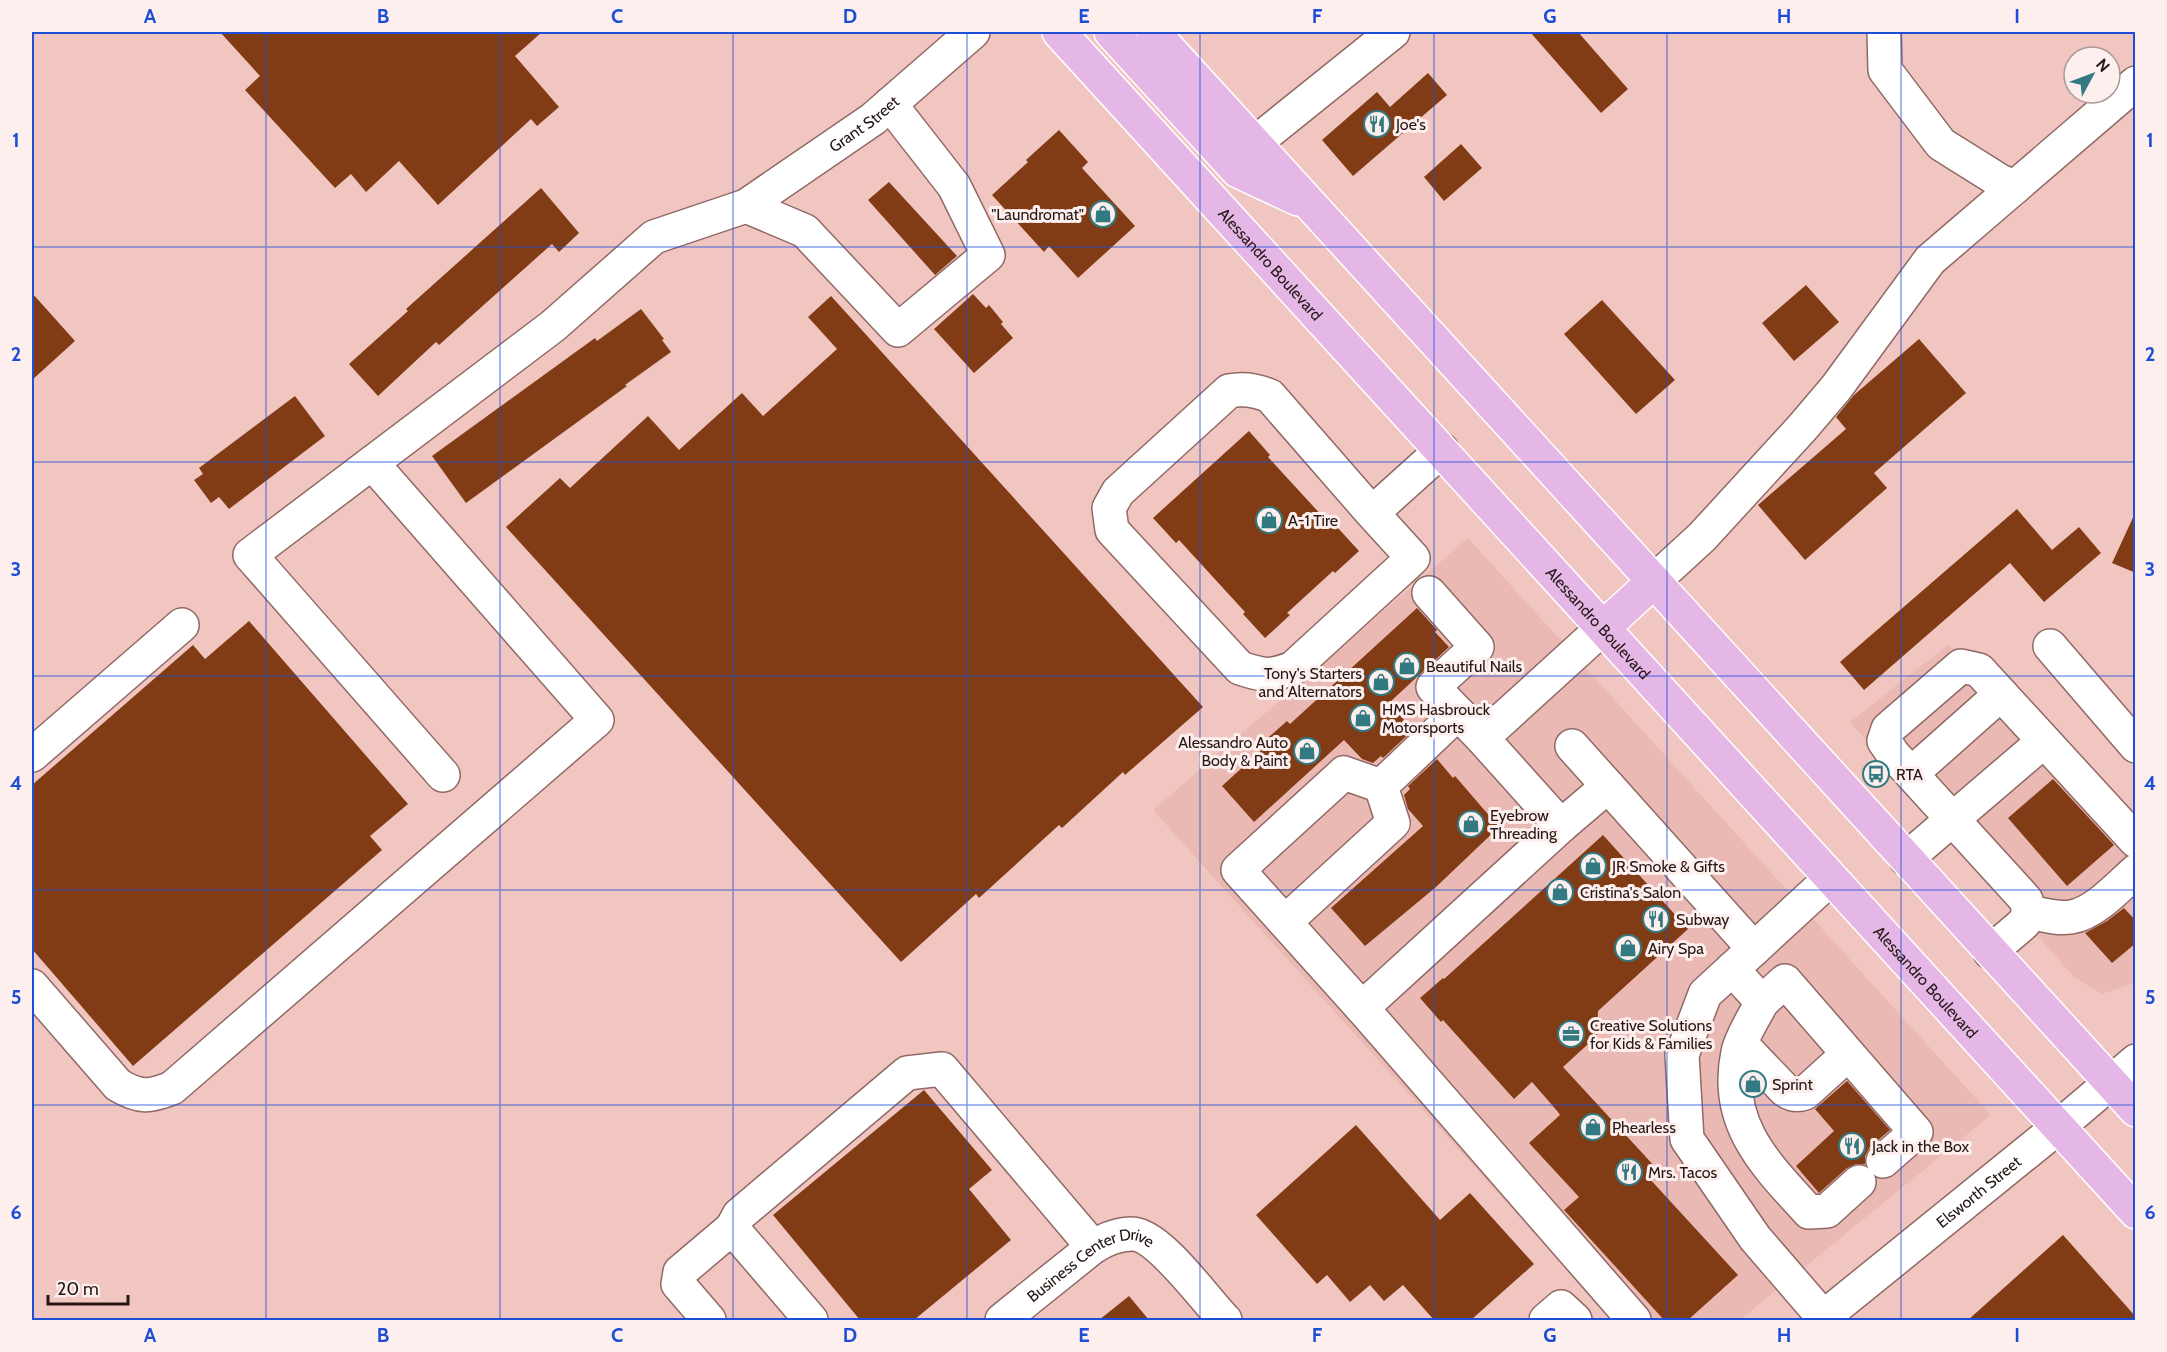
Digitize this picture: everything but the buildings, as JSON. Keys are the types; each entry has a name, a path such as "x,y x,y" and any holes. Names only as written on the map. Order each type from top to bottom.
{"main road":[{"name":"Alessandro Boulevard","path":"1059,32 1443,450 2057,1128 2136,1212"},
{"path":"1111,32 1238,171 1310,204"},
{"path":"1153,32 2136,1110"},
{"path":"1604,627 1654,581"}],"street":[{"name":"Grant Street","path":"443,775 250,555 553,326 654,237 747,206 873,119 973,32"},
{"path":"1255,143 1393,32"},
{"path":"1884,32 1885,70 1941,144 2000,181 2014,187"},
{"path":"1654,581 1749,489 1809,420 1836,388 1930,260 2136,83"},
{"path":"747,206 804,231 898,330 988,255 954,186 890,105"},
{"path":"1242,389 1270,396 1372,513 1413,558 1293,668 1274,676 1240,668 1112,530 1109,508 1118,492 1229,391 1242,389"},
{"path":"1372,513 1443,450"},
{"path":"32,986 118,1085 134,1094 153,1095 172,1088 597,720 372,463"},
{"path":"1429,593 1476,647 1433,687 1561,826"},
{"path":"32,755 182,625"},
{"path":"1482,738 1604,627"},
{"path":"2050,646 2136,746"},
{"path":"1990,952 2024,922 2030,912 2026,900 1884,741 1888,729 1961,666 1979,670 2136,841"},
{"path":"1912,773 2001,694"},
{"path":"1381,786 1458,713"},
{"path":"1906,859 2044,741"},
{"path":"1572,746 1608,786 1743,959 1762,1002"},
{"path":"1381,786 1344,773 1238,870 1362,1008 1634,1320"},
{"path":"1285,922 1393,823 1381,786"},
{"path":"1362,1008 1608,786"},
{"path":"2030,912 2050,917 2073,917 2099,904 2136,871"},
{"path":"1822,1319 1755,1238 1688,1139 1682,1055 1705,994 1831,879"},
{"path":"1785,981 1916,1132 1827,1211 1809,1212 1774,1174 1748,1137 1734,1095 1738,1050 1762,1002 1785,981"},
{"path":"1741,1044 1785,1090 1799,1095 1805,1093 1848,1054"},
{"name":"Elsworth Street","path":"1822,1319 2136,1061"},
{"path":"709,1320 678,1284 680,1272 907,1073 942,1069 1093,1247"},
{"path":"736,1222 811,1320"},
{"name":"Business Center Drive","path":"1002,1320 1093,1247 1104,1240 1134,1234 1159,1247 1225,1320"},
{"path":"1546,1320 1561,1307 1575,1320"}],"shaded area":[{"path":"1468,538 1991,1115 1740,1320 1612,1320 1153,810"},
{"path":"1948,645 1990,669 2135,829 2135,983 2102,994 2074,977 1850,722"}],"place":[{"name":"Joe's","path":"1377,124"},
{"name":"\"Laundromat\"","path":"1103,214"},
{"name":"A-1 Tire","path":"1269,520"},
{"name":"Beautiful Nails","path":"1407,666"},
{"name":"Tony's Starters and Alternators","path":"1381,682"},
{"name":"HMS Hasbrouck Motorsports","path":"1363,718"},
{"name":"Alessandro Auto Body & Paint","path":"1307,751"},
{"name":"RTA","path":"1876,774"},
{"name":"Eyebrow Threading","path":"1471,824"},
{"name":"JR Smoke & Gifts","path":"1593,866"},
{"name":"Cristina's Salon","path":"1560,892"},
{"name":"Subway","path":"1656,919"},
{"name":"Airy Spa","path":"1628,948"},
{"name":"Creative Solutions for Kids & Families","path":"1571,1034"},
{"name":"Sprint","path":"1753,1084"},
{"name":"Phearless","path":"1593,1127"},
{"name":"Jack in the Box","path":"1852,1146"},
{"name":"Mrs. Tacos","path":"1629,1172"}]}
